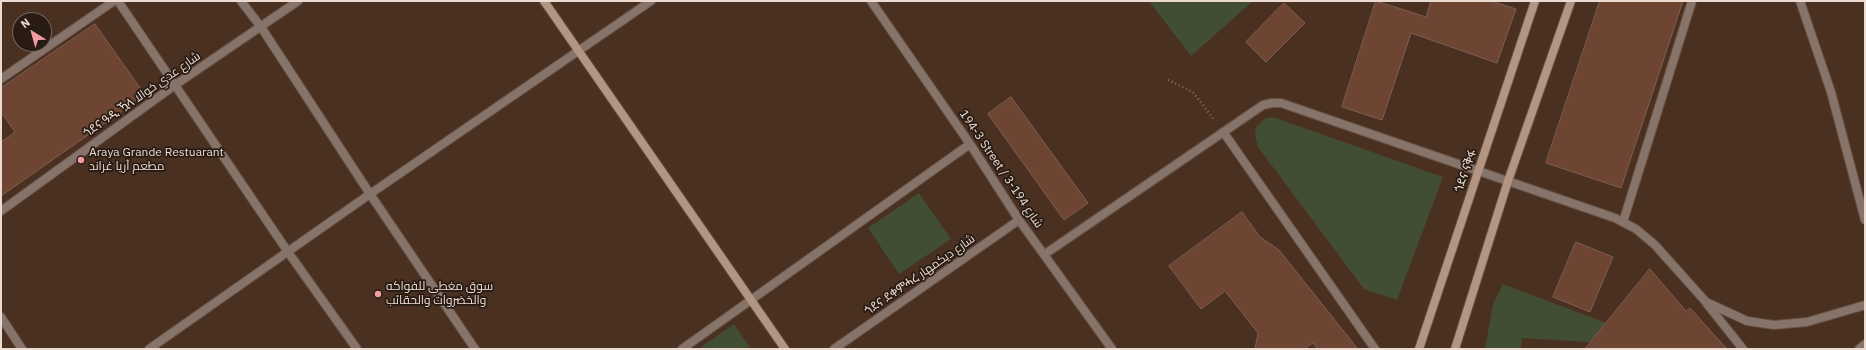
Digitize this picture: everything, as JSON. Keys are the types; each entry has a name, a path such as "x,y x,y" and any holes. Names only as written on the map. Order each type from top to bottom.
{"main road":[{"path":"544,1 785,349"},
{"name":"ጎደና ናቅፋ","path":"1419,349 1535,1"},
{"path":"1455,349 1508,181 1571,1"}],"street":[{"path":"1,79 114,1"},
{"path":"118,1 288,252 357,349"},
{"path":"241,1 261,27 473,348"},
{"name":"ጎደና ዓዲ ዃላ شارع عدي خوالا","path":"1,211 175,85 298,1"},
{"path":"149,349 370,194 651,1"},
{"name":"194-3 Street / شارع 194-3","path":"871,1 970,144 1019,220 1045,254 1112,349"},
{"path":"1623,222 1692,1"},
{"path":"1800,1 1831,92 1865,220"},
{"path":"1045,254 1263,105 1281,103 1623,222 1636,229 1655,245 1706,302 1743,349"},
{"path":"1224,133 1375,349"},
{"path":"682,349 970,144"},
{"name":"ጎደና ደቀምሓረ شارع ديكمهار","path":"834,349 1019,220"},
{"path":"1706,302 1747,321 1774,325 1807,322 1865,304"},
{"path":"1,317 22,349"},
{"path":"1859,349 1865,344"}],"path":[{"path":"1168,80 1193,92 1224,133"}],"green space":[{"path":"1149,1 1253,1 1191,56"},
{"path":"1273,117 1443,177 1397,300 1364,289 1258,147 1255,136 1256,127 1266,118"},
{"path":"919,193 951,239 899,274 868,228"},
{"path":"1503,284 1606,323 1604,343 1522,338 1521,349 1485,349 1493,304"},
{"path":"734,324 751,349 698,349"}],"building":[{"path":"1376,1 1426,17 1431,1 1491,1 1516,9 1497,63 1411,33 1382,120 1342,107"},
{"path":"1600,1 1683,1 1621,188 1546,163"},
{"path":"1284,3 1305,23 1266,62 1246,42"},
{"path":"95,24 145,95 1,196 1,142 15,132 1,112 1,88"},
{"path":"1011,97 1088,203 1064,220 988,114"},
{"path":"1242,212 1260,237 1279,250 1358,349 1318,349 1313,343 1304,349 1255,349 1258,333 1225,291 1201,309 1169,266"},
{"path":"1576,242 1613,257 1590,312 1553,297"},
{"path":"1650,269 1686,311 1690,308 1727,349 1585,349"}],"place":[{"name":"Araya Grande Restuarant مطعم آريا غراند","path":"81,160"},
{"name":"سوق مغطى للفواكه والخضروات والحقائب","path":"378,294"}]}
